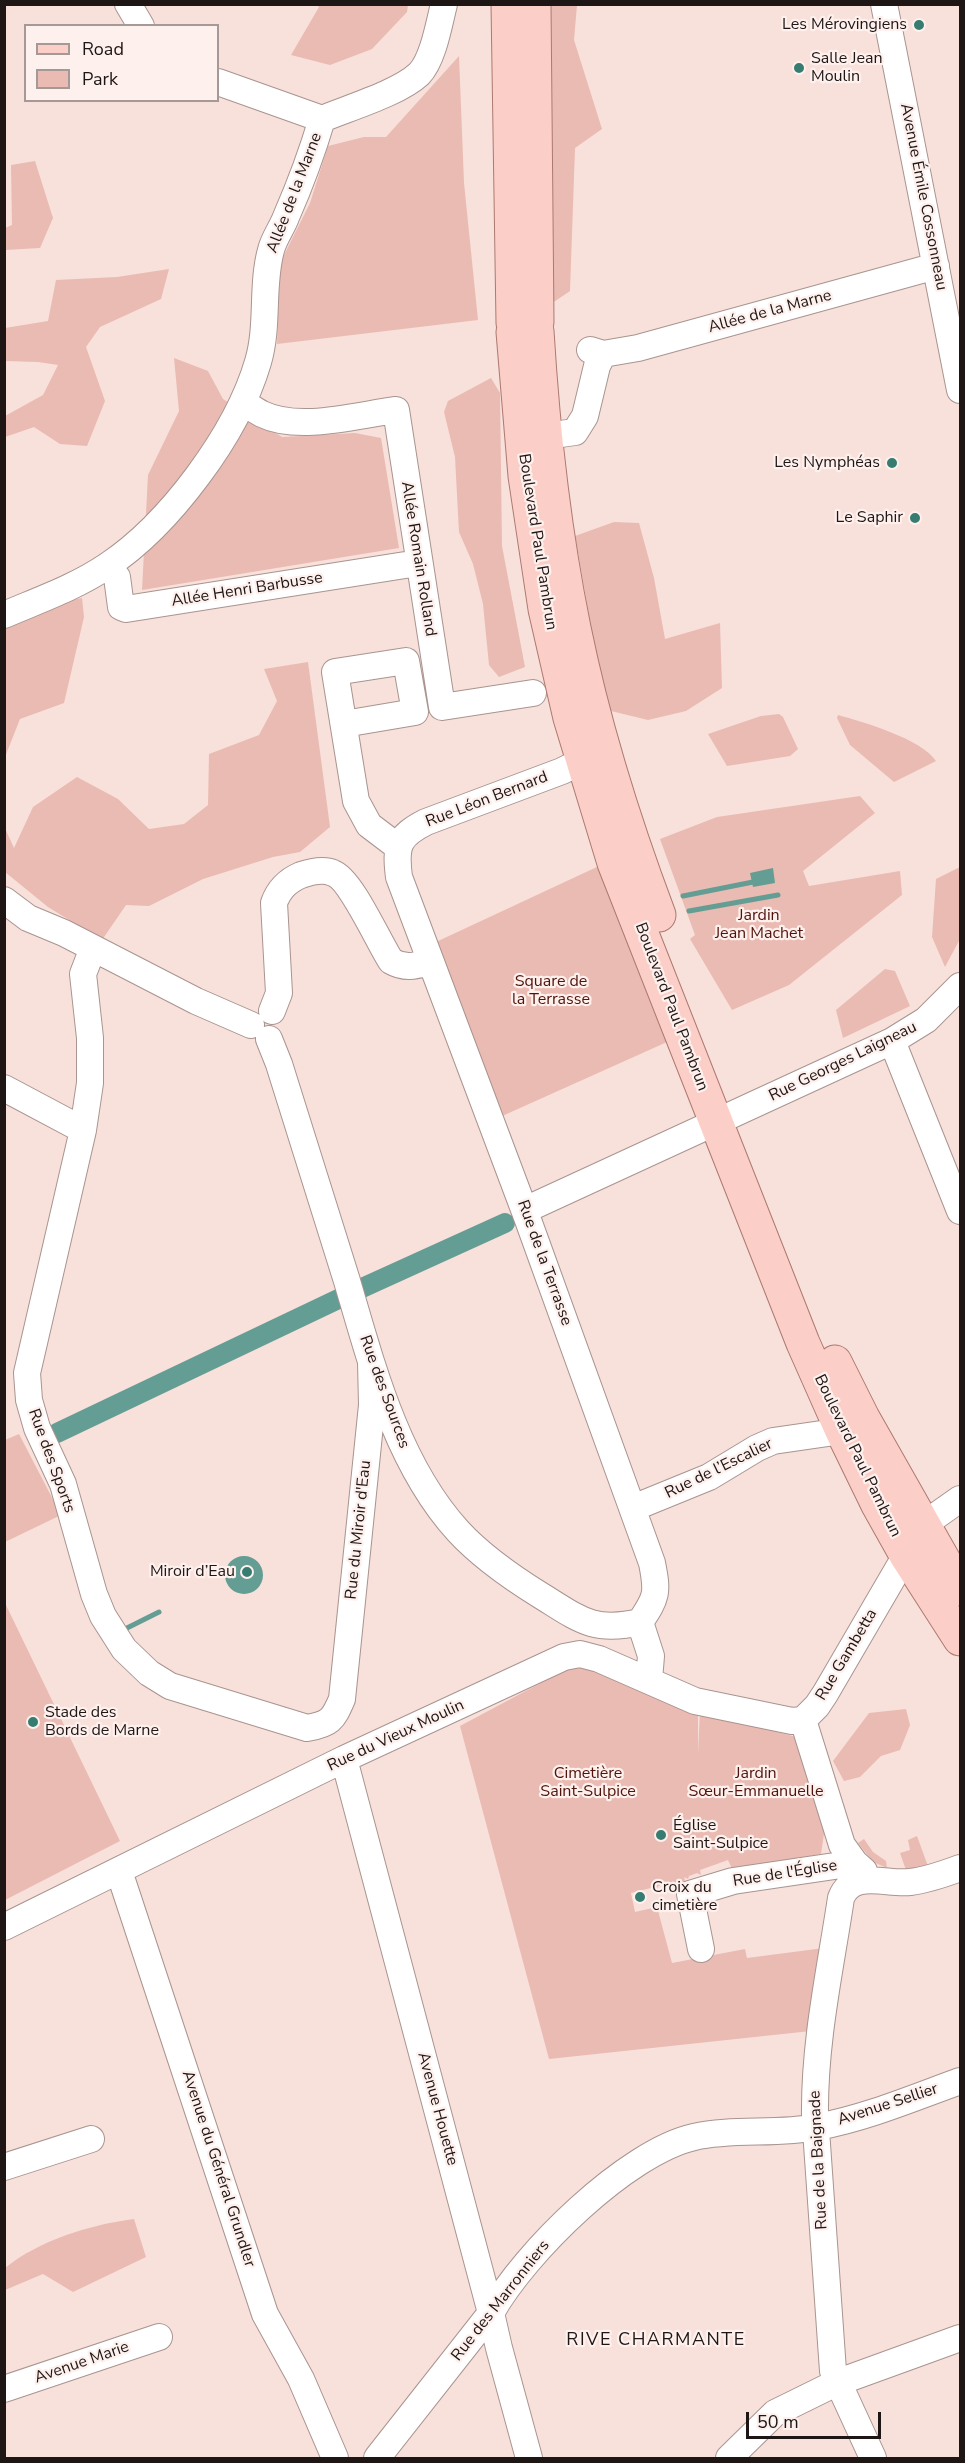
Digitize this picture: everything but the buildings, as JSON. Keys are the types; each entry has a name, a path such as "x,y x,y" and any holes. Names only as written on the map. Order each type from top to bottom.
{"main road":[{"name":"Boulevard Paul Pambrun","path":"508,4 525,327 546,435 556,526 593,757 614,863 822,1334 863,1418 960,1589"},
{"name":"Boulevard Paul Pambrun","path":"534,4 525,327 525,476 545,609 562,690 593,757 595,785 616,805 624,817 803,1343 878,1505 906,1555 960,1639"}],"street":[{"path":"128,4 140,24"},
{"path":"219,82 322,119 392,91 419,74 429,56 444,4"},
{"name":"Avenue Émile Cossonneau","path":"884,4 936,266 951,292 960,390"},
{"name":"Allée de la Marne","path":"4,615 61,590 107,566 153,528 188,490 243,402 258,362 263,339 271,249 284,224 310,158 322,119"},
{"name":"Allée de la Marne","path":"546,435 575,432 585,416 597,366 597,352 638,348 936,266"},
{"name":"Allée Romain Rolland","path":"243,402 263,415 302,422 396,410 441,708 534,693"},
{"name":"Allée Henri Barbusse","path":"107,566 117,577 121,607 126,609 418,563"},
{"path":"344,724 356,801 362,815 369,825 398,847"},
{"name":"Rue Léon Bernard","path":"398,847 408,831 426,822 562,771 593,757"},
{"name":"Rue de la Terrasse","path":"398,847 399,877 525,1210 652,1563 656,1592 640,1622"},
{"path":"4,900 28,918 260,1032 278,1033 281,1023 272,1011 279,993 274,903 278,891 291,879 310,872 333,873 348,885 391,962 402,967 414,967 430,962"},
{"name":"Rue des Sports","path":"93,948 84,974 90,1038 90,1083 83,1131 27,1372 29,1400 38,1428 63,1484 94,1594 103,1616 124,1649 149,1673 170,1686 307,1728 323,1725 334,1717 342,1699"},
{"name":"Rue Georges Laigneau","path":"525,1210 892,1041 926,1020 960,986"},
{"name":"Rue des Sources","path":"260,1032 279,1064 371,1362 398,1437 420,1479 459,1531 493,1562 526,1587 585,1623 621,1626 640,1622"},
{"path":"892,1041 960,1211"},
{"path":"4,1088 83,1131"},
{"name":"Rue du Miroir d'Eau","path":"342,1699 369,1442 372,1405 371,1362"},
{"name":"Rue de l’Escalier","path":"633,1508 709,1477 773,1441 842,1431"},
{"path":"369,1442 398,1437"},
{"path":"923,1525 960,1499"},
{"name":"Rue Gambetta","path":"803,1720 821,1700 906,1555"},
{"path":"640,1622 651,1656 649,1680"},
{"name":"Rue du Vieux Moulin","path":"4,1927 344,1759 564,1657 580,1654 599,1659 695,1701 720,1708 792,1722 803,1720"},
{"path":"803,1720 842,1845 855,1863 877,1879 906,1883 960,1868"},
{"name":"Avenue Houette","path":"344,1759 529,2458"},
{"name":"Rue de l'Église","path":"701,1949 690,1894 715,1886 855,1863"},
{"name":"Avenue du Général Grundler","path":"119,1871 265,2314 301,2379 334,2458"},
{"name":"Rue de la Baignade","path":"873,2458 836,2383 833,2371 814,2075 819,2027 841,1898 852,1884 877,1879"},
{"name":"Avenue Sellier","path":"816,2127 850,2120 960,2081"},
{"name":"Rue des Marronniers","path":"377,2458 491,2313 501,2294 539,2248 614,2179 642,2160 672,2144 696,2136 816,2127"},
{"path":"4,2167 92,2139"},
{"name":"Avenue Marie","path":"4,2390 159,2337"},
{"path":"729,2458 775,2413 836,2383 960,2338"}],"green space":[{"path":"317,5 408,5 407,12 372,49 330,65 291,55 319,7"},
{"path":"549,5 577,5 574,40 602,129 575,148 570,291 545,308"},
{"path":"459,56 464,183 478,320 277,344 280,263 310,203 328,146 364,137 386,137"},
{"path":"35,161 53,218 40,248 5,250 5,228 12,225 11,165"},
{"path":"169,269 161,299 100,327 86,347 105,401 87,446 60,444 34,427 5,437 5,416 43,395 58,365 5,361 5,328 48,321 56,280 117,277"},
{"path":"174,358 208,371 223,399 282,437 355,433 381,438 399,548 142,590 148,475 179,411"},
{"path":"491,378 500,393 502,546 525,667 499,677 489,665 483,604 473,564 459,532 455,457 444,412 448,401"},
{"path":"614,522 639,523 654,578 665,639 720,623 722,688 686,711 648,720 611,711 600,677 575,536"},
{"path":"82,598 84,617 64,703 20,719 5,757 5,613"},
{"path":"308,662 330,827 300,852 273,857 203,879 149,906 126,905 102,940 48,907 5,872 4,826 14,848 33,807 77,777 118,799 149,829 184,824 208,805 209,754 259,735 277,701 264,669"},
{"path":"779,714 783,717 798,749 790,756 727,766 708,734 761,716"},
{"path":"838,715 905,739 929,753 936,761 894,782 850,745 837,718"},
{"name":"Jardin Jean Machet","path":"860,796 875,813 803,871 809,886 900,871 902,895 789,985 732,1010 690,939 695,935 660,839 717,817"},
{"name":"Square de la Terrasse","path":"599,866 667,1042 500,1117 436,942"},
{"path":"960,867 960,939 945,967 932,937 936,879"},
{"path":"885,969 895,971 910,1006 843,1038 836,1010"},
{"path":"19,1434 61,1515 5,1542 5,1440"},
{"name":"Stade des Bords de Marne","path":"5,1603 120,1841 4,1900"},
{"name":"Cimetière Saint-Sulpice","path":"582,1661 698,1713 698,1754 700,1711 800,1738 825,1827 821,1854 733,1871 728,1860 700,1870 701,1875 697,1873 689,1876 688,1879 684,1877 686,1884 675,1887 673,1881 671,1884 658,1886 657,1889 655,1887 631,1893 635,1912 657,1907 672,1963 745,1949 747,1958 824,1948 811,2031 549,2059 460,1726"},
{"path":"906,1709 910,1725 900,1750 881,1756 860,1777 844,1781 833,1761 869,1713"},
{"path":"917,1836 929,1869 907,1873 900,1853 910,1850 908,1840"},
{"path":"864,1839 873,1852 886,1861 887,1868 873,1862 858,1843"},
{"path":"134,2219 146,2257 73,2292 43,2274 5,2290 5,2268 34,2249 66,2235 100,2225"}],"water":[{"path":"773,868 775,883 753,887 750,873"},
{"path":"244,1556 257,1562 263,1575 257,1588 244,1594 231,1588 225,1575 231,1562"}],"waterway":[{"path":"683,896 758,881"},
{"path":"689,911 778,895"},
{"path":"57,1433 351,1293 505,1223"},
{"path":"125,1629 159,1612"}],"place":[{"name":"Les Mérovingiens","path":"919,25"},
{"name":"Salle Jean Moulin","path":"799,68"},
{"name":"Les Nymphéas","path":"892,463"},
{"name":"Le Saphir","path":"915,518"},
{"name":"Miroir d’Eau","path":"247,1572"},
{"name":"Stade des Bords de Marne","path":"33,1722"},
{"name":"Église Saint-Sulpice","path":"661,1835"},
{"name":"Croix du cimetière","path":"640,1897"}],"district":[{"name":"RIVE CHARMANTE","path":"656,2341"}],"park label":[{"name":"Jardin Sœur-Emmanuelle","path":"756,1783"}]}
